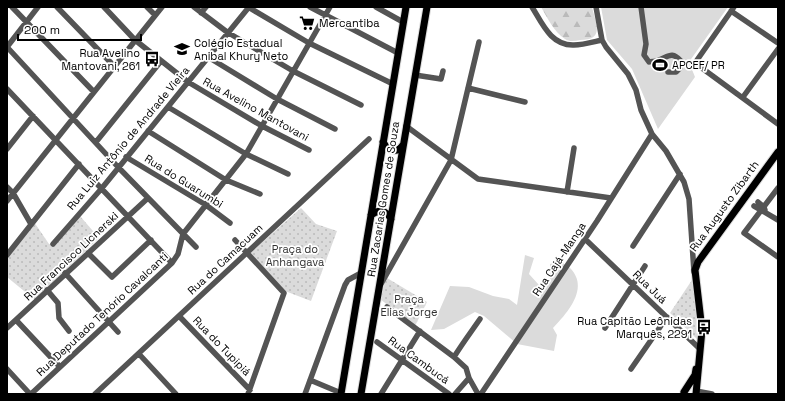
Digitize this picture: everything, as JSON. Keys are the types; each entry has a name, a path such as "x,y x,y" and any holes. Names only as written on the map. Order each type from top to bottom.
{"main road":[{"name":"Rua Zacarias Gomes de Souza","path":"341,394 406,7"},
{"name":"Rua Zacarias Gomes de Souza","path":"362,394 427,7"},
{"path":"383,142 388,149 393,151 401,148 403,145"},
{"name":"Rua Augusto Zibarth","path":"694,276 698,262 778,152"},
{"path":"371,215 375,212 385,212 391,219"},
{"path":"683,393 695,375 702,334 694,276"},
{"path":"683,393 692,390 696,393 698,362"},
{"path":"683,393 698,380"}],"street":[{"path":"12,7 94,92"},
{"path":"38,7 7,47 148,198 196,247"},
{"path":"58,7 114,66"},
{"name":"Rua Avelino Mantovani","path":"104,7 135,40 188,82 262,126 310,150"},
{"path":"147,7 155,15"},
{"path":"7,201 162,7"},
{"path":"194,7 227,32 293,71 361,105"},
{"path":"201,13 206,7"},
{"path":"248,7 309,43 393,84"},
{"name":"Rua Luiz Antônio de Andrade Vieira","path":"53,244 102,188 118,166 168,107 248,7"},
{"path":"310,7 398,53"},
{"name":"Rua Deputado Tenório Cavalcanti","path":"31,394 172,262 178,254 183,234 246,154 330,7"},
{"path":"376,7 403,22"},
{"path":"532,7 548,33 560,43 573,45 602,40"},
{"path":"596,7 602,40 628,74 636,90 652,134 666,151 680,174 689,199 694,276"},
{"path":"641,7 646,44 644,55 649,62 658,61 668,55 676,56 681,61 680,68 676,72 668,72"},
{"path":"778,43 732,9 695,63 778,124"},
{"path":"380,286 451,160 478,42"},
{"path":"743,97 778,49"},
{"path":"208,57 277,99 335,129"},
{"path":"96,142 161,61"},
{"path":"415,75 440,79 442,78 443,71"},
{"path":"468,88 526,102"},
{"path":"7,89 172,262"},
{"path":"168,107 246,154 288,174"},
{"path":"7,149 34,116"},
{"path":"406,126 478,179 611,198"},
{"path":"148,131 226,180 260,194"},
{"name":"Rua Cajá-Manga","path":"481,394 585,239 652,134"},
{"path":"7,138 12,143"},
{"name":"Rua do Camacuam","path":"95,394 369,139"},
{"path":"567,192 574,148"},
{"name":"Rua do Guarumbi","path":"126,157 206,205 230,222"},
{"path":"7,255 79,164"},
{"path":"633,246 680,174"},
{"path":"7,187 13,193 32,224"},
{"path":"778,188 763,210 744,233 778,257"},
{"name":"Rua Francisco Licnerski","path":"7,328 148,198"},
{"path":"756,204 778,220"},
{"name":"Rua Juá","path":"585,239 700,350"},
{"path":"88,253 112,277 151,240"},
{"path":"236,240 284,293 249,392"},
{"path":"384,263 390,266 392,264"},
{"path":"605,328 645,266"},
{"path":"305,394 345,285 348,280 361,273"},
{"path":"65,274 118,332"},
{"path":"47,290 58,303 59,318 69,331"},
{"path":"387,307 454,357 466,368 469,378 478,394"},
{"name":"Rua do Tupipiá","path":"179,316 249,392"},
{"path":"631,369 667,317"},
{"path":"454,357 459,347 480,319"},
{"path":"16,320 60,367"},
{"path":"381,394 403,361 420,331"},
{"name":"Rua Cambucá","path":"377,342 449,394"},
{"path":"138,354 176,394"},
{"path":"7,369 31,394"},
{"path":"455,394 469,378"},
{"path":"310,380 341,394"},
{"path":"696,393 712,394"}],"green space":[{"path":"541,7 592,7 597,25 596,34 588,39 572,41 567,40 554,28"},
{"name":"APCEF/ PR","path":"601,7 728,7 689,62 695,77 658,129 632,69 607,40"},
{"name":"Praça do Anhangava","path":"301,208 316,224 337,231 311,301 285,291 250,253"},
{"path":"80,216 99,238 35,300 7,277 7,258 34,222 49,244 54,245"},
{"path":"525,255 534,258 529,274 539,285 550,283 550,264 559,261 569,267 576,276 578,284 574,300 570,308 553,328 557,335 554,351 517,344 484,316 475,312 444,329 431,330 450,286 469,287 493,296 509,299 517,305"},
{"name":"Praça Elias Jorge","path":"387,278 427,302 415,326 380,299 381,287"},
{"path":"692,280 698,318 698,340 670,313"}],"place":[{"name":"Mercantiba","path":"307,23"},
{"name":"Colégio Estadual Anibal Khury Neto","path":"182,49"},
{"name":"Rua Avelino Mantovani, 261","path":"152,59"},
{"name":"APCEF/ PR","path":"660,65"},
{"name":"Rua Capitão Leônidas Marquês, 2291","path":"704,327"}]}
